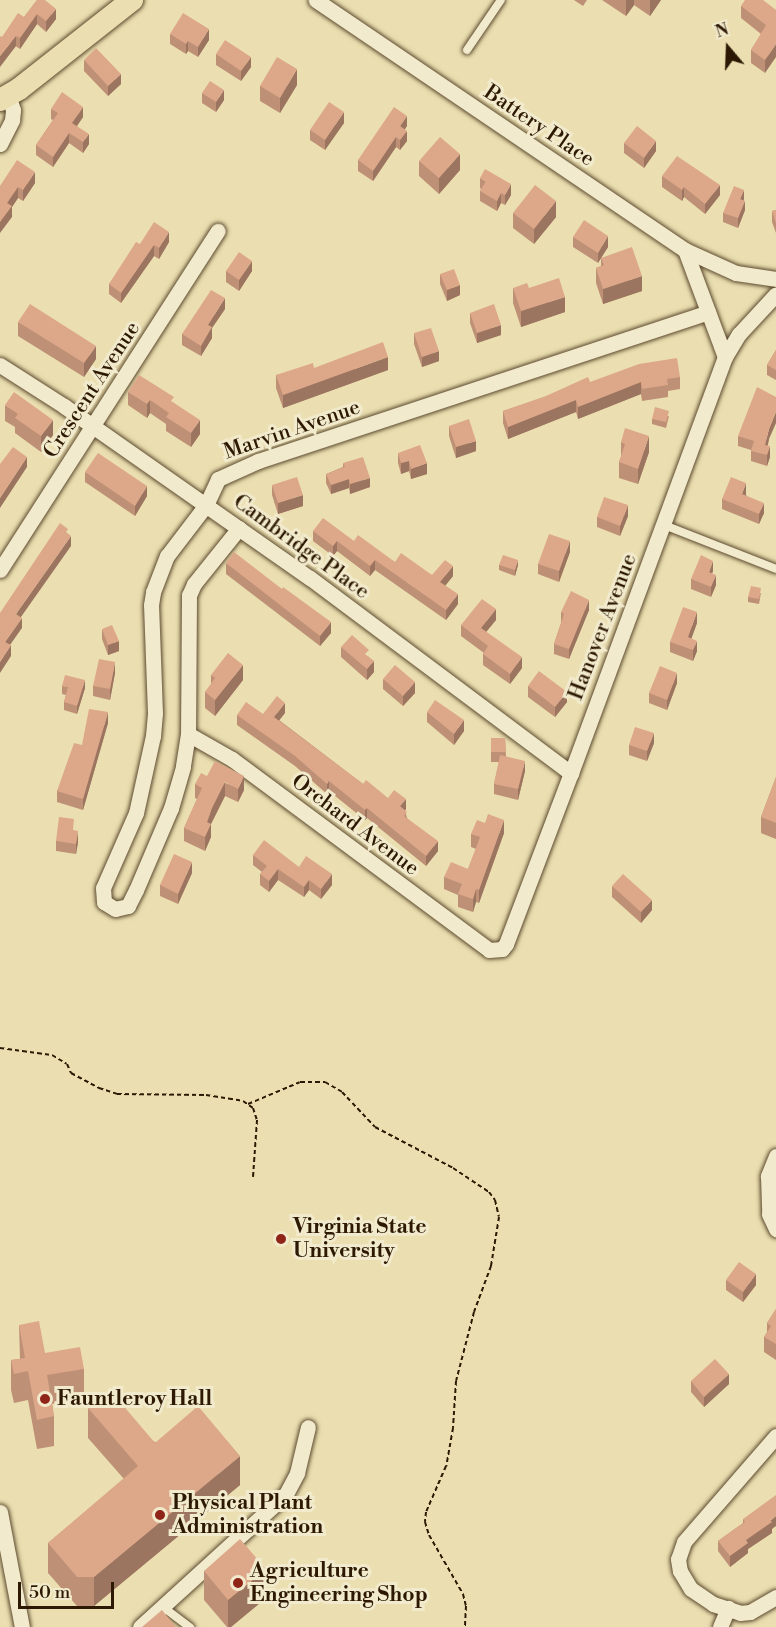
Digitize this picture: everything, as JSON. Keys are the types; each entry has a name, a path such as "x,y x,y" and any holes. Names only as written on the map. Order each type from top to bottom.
{"main road":[{"path":"4,97 132,0"}],"street":[{"name":"Battery Place","path":"316,0 685,250"},
{"path":"0,144 12,120 13,110 4,97"},
{"name":"Crescent Avenue","path":"0,570 218,231"},
{"path":"685,250 736,273 776,279"},
{"path":"685,250 725,357"},
{"path":"725,357 739,334 776,294"},
{"name":"Marvin Avenue","path":"239,528 194,584 189,595 188,734 175,797 128,906 122,909 110,907 102,894 103,888 136,813 153,736 155,713 151,605 153,592 167,556 206,505 213,486 229,472 708,312"},
{"name":"Hanover Avenue","path":"496,951 506,944 725,357"},
{"name":"Cambridge Place","path":"0,365 93,426 310,578 571,773"},
{"name":"Orchard Avenue","path":"188,734 232,759 489,950 496,951"},
{"path":"776,1156 768,1176 769,1214 776,1229"},
{"path":"140,1627 286,1494 297,1473 308,1427"},
{"path":"776,1437 684,1542 680,1551 680,1571 691,1589 713,1604 740,1613 750,1612 776,1597"},
{"path":"0,1512 22,1627"},
{"path":"720,1627 728,1608"}],"lane":[{"path":"467,50 501,0"},
{"path":"664,525 776,569"},
{"path":"164,1607 190,1627"}],"path":[{"path":"0,1048 52,1055 67,1064 71,1073 99,1088 117,1094 206,1095 225,1097 248,1104 300,1082 325,1082 342,1092 375,1127 453,1168 489,1192 495,1200 499,1218 491,1266 474,1312 456,1381 453,1428 446,1466 426,1512 425,1522 429,1535 463,1594 466,1606 465,1627"},
{"path":"248,1104 257,1120 253,1177"}],"building":[{"path":"37,0 45,0 56,9 46,21 37,14 20,38 16,36 0,56 0,36 2,37 18,13 24,17"},
{"path":"745,0 763,0 776,10 776,44 765,60 751,50 766,25 741,6"},
{"path":"183,13 209,29 198,47 188,41 186,44 170,34"},
{"path":"225,40 251,57 241,71 216,54"},
{"path":"96,48 121,74 108,86 84,60"},
{"path":"277,57 297,69 280,98 260,86"},
{"path":"210,81 224,90 216,102 202,93"},
{"path":"62,92 83,107 72,123 89,134 83,142 69,133 53,157 36,145 58,113 51,109"},
{"path":"329,102 344,112 325,140 310,130"},
{"path":"394,107 407,116 400,126 407,131 400,140 396,137 373,171 358,160"},
{"path":"637,126 656,141 644,158 624,143"},
{"path":"440,137 460,154 439,178 419,161"},
{"path":"677,156 720,185 705,204 684,187 682,190 662,176"},
{"path":"17,160 35,172 23,190 18,187 7,203 12,206 0,222 0,186"},
{"path":"485,169 511,184 505,195 501,193 497,201 480,191 486,181 480,178"},
{"path":"535,185 556,201 534,229 513,213"},
{"path":"734,186 744,190 740,199 745,201 738,218 723,213"},
{"path":"776,210 776,223 772,211"},
{"path":"584,220 608,236 598,253 573,237"},
{"path":"154,222 169,232 159,248 154,245 121,293 109,284 136,242 140,244"},
{"path":"632,247 642,276 603,289 596,268 604,265 601,258"},
{"path":"239,252 252,261 239,280 226,271"},
{"path":"454,269 460,285 447,290 440,274"},
{"path":"559,278 565,297 521,311 513,288 527,283 529,288"},
{"path":"211,290 225,298 208,325 212,327 201,346 182,334"},
{"path":"30,304 96,346 84,363 18,322"},
{"path":"494,304 501,325 477,333 470,313"},
{"path":"431,328 439,351 422,357 414,333"},
{"path":"383,342 388,357 283,395 276,375 313,363 314,368"},
{"path":"776,350 776,370 767,365"},
{"path":"677,358 680,377 667,379 668,385 642,389 641,382 578,407 576,400 508,427 503,411 546,396 588,377 590,382 639,364"},
{"path":"139,375 174,397 171,401 200,420 191,433 166,417 169,413 150,400 147,404 128,392"},
{"path":"757,387 776,397 776,412 765,445 770,446 767,455 751,451 754,441 738,436"},
{"path":"14,392 53,420 41,436 15,418 18,414 5,405"},
{"path":"655,407 669,411 666,422 652,419"},
{"path":"469,419 476,441 456,447 449,426"},
{"path":"625,428 649,436 638,469 619,462 625,444 621,442"},
{"path":"420,445 427,463 411,469 409,461 401,463 398,453"},
{"path":"13,447 27,457 0,498 0,464"},
{"path":"98,453 147,486 135,506 85,472"},
{"path":"363,457 370,478 350,484 349,479 331,485 326,474 345,467 343,463"},
{"path":"297,477 303,495 278,503 272,485"},
{"path":"731,477 746,483 742,494 764,503 759,514 722,499"},
{"path":"604,497 628,505 620,526 597,517"},
{"path":"323,518 354,541 358,535 395,562 401,553 432,575 445,560 453,566 440,582 458,594 446,610 375,560 370,566 337,541 333,546 313,531"},
{"path":"60,523 68,529 66,532 71,536 16,614 22,618 5,642 11,645 0,662 0,613"},
{"path":"549,534 570,541 559,571 538,564"},
{"path":"234,552 282,589 283,587 331,622 320,636 226,563"},
{"path":"503,555 518,560 515,570 499,565"},
{"path":"701,555 713,561 709,572 716,575 711,587 691,579"},
{"path":"751,586 761,588 759,599 748,597"},
{"path":"571,591 589,600 569,649 554,644 564,614 561,612"},
{"path":"482,599 496,609 481,628 522,657 510,674 483,654 488,646 461,625"},
{"path":"683,607 697,612 688,637 697,641 693,650 670,642"},
{"path":"112,625 119,641 108,645 102,629"},
{"path":"352,635 369,650 365,654 374,661 367,669 341,647"},
{"path":"228,653 243,665 215,700 205,692 215,678 211,675"},
{"path":"99,659 115,662 110,689 93,686"},
{"path":"395,665 415,682 403,696 383,679"},
{"path":"660,666 677,673 667,700 649,693"},
{"path":"539,671 567,692 555,707 528,686"},
{"path":"65,675 85,680 77,706 64,702 68,687 62,686"},
{"path":"277,696 285,703 274,717 363,784 366,780 388,798 394,790 406,799 400,806 407,812 404,816 438,841 426,856 367,808 365,810 329,781 327,784 295,756 237,715 246,702 263,714"},
{"path":"435,700 464,720 454,734 427,712"},
{"path":"89,709 108,712 83,799 57,791 74,743 82,745"},
{"path":"635,727 654,733 647,751 629,745"},
{"path":"491,738 505,738 506,752 491,752"},
{"path":"500,755 525,761 518,789 494,784"},
{"path":"215,761 244,776 238,789 225,782 212,808 207,822 211,824 205,837 184,828 202,788 195,784 201,773 207,776"},
{"path":"776,777 776,823 761,817"},
{"path":"488,814 504,820 479,890 476,889 473,899 458,894 462,884 444,877 451,862 468,869 480,837 471,834 477,820 485,823"},
{"path":"59,817 74,819 73,830 78,831 76,844 56,841"},
{"path":"264,840 299,867 306,856 332,874 321,889 309,880 304,887 278,869 269,881 260,874 267,866 253,855"},
{"path":"174,854 192,862 178,894 160,885"},
{"path":"623,874 652,900 641,912 612,886"},
{"path":"739,1262 756,1274 743,1292 726,1280"},
{"path":"776,1309 776,1344 764,1337 771,1326 767,1323"},
{"path":"39,1321 45,1353 80,1347 84,1369 47,1375 54,1416 37,1420 28,1371 14,1374 11,1360 25,1358 19,1325"},
{"path":"715,1359 729,1374 704,1397 691,1381"},
{"path":"110,1390 155,1443 198,1406 240,1456 94,1577 77,1577 48,1543 138,1466 88,1408"},
{"path":"776,1495 776,1516 770,1520 772,1522 746,1540 748,1543 730,1556 718,1541 745,1522 743,1519"},
{"path":"240,1539 266,1569 228,1600 204,1571"},
{"path":"162,1610 176,1627 142,1627"}],"place":[{"name":"Virginia State University","path":"281,1239"},
{"name":"Fauntleroy Hall","path":"45,1399"},
{"name":"Physical Plant Administration","path":"160,1515"},
{"name":"Agriculture Engineering Shop","path":"238,1583"}]}
